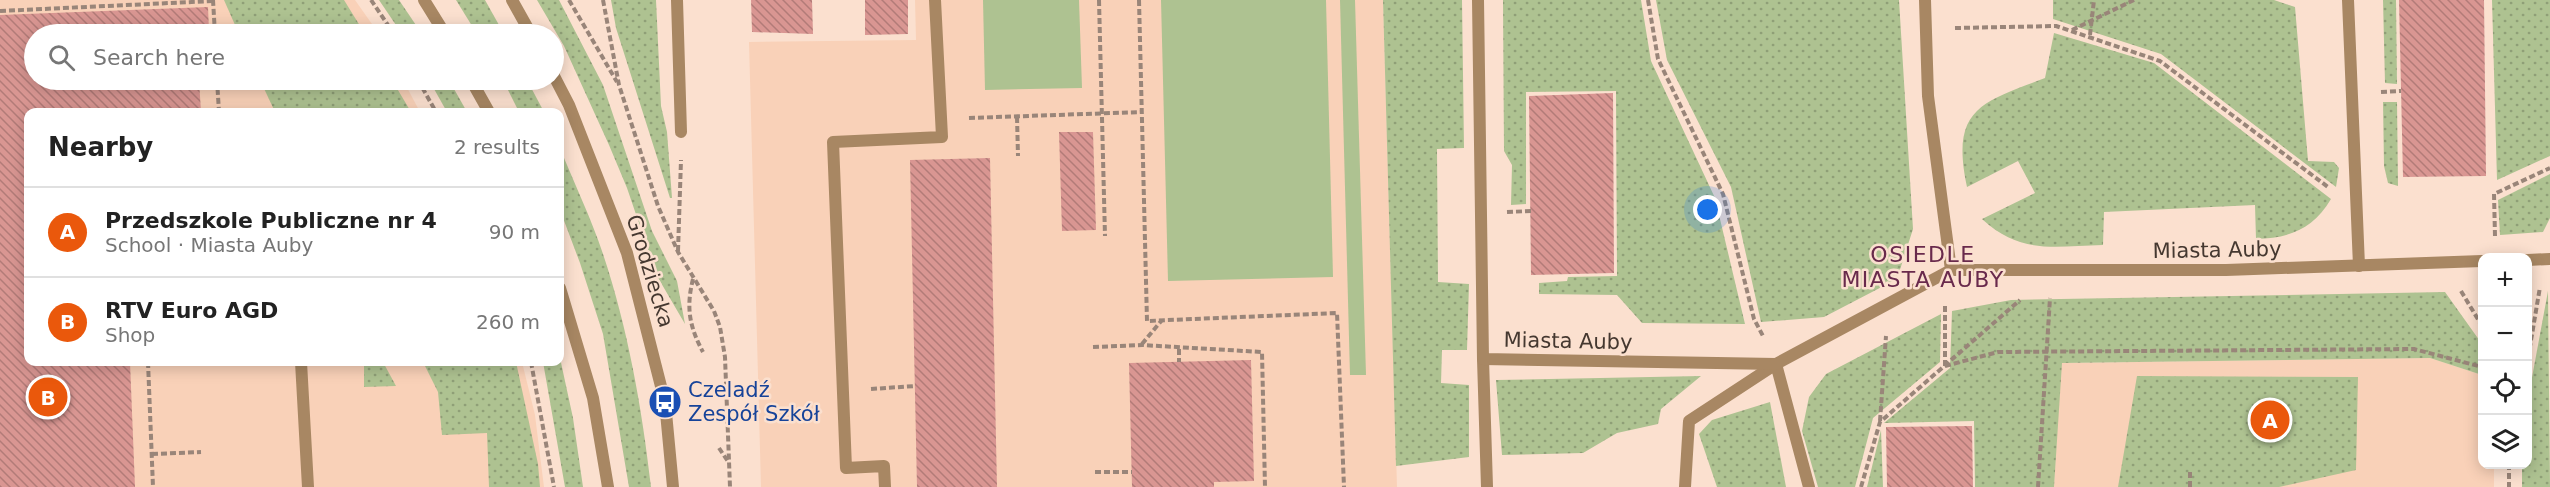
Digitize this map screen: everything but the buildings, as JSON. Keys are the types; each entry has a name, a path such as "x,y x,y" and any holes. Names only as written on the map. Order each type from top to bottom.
{"street":[{"path":"424,0 440,24"},
{"path":"512,0 525,24"},
{"path":"677,0 681,132"},
{"path":"885,487 884,466 846,468 833,142 942,137 935,0"},
{"name":"Miasta Auby","path":"1478,0 1483,359 1776,364 1947,272 2360,266 2478,261"},
{"path":"1925,0 1928,96 1947,272"},
{"path":"2348,0 2360,266"},
{"path":"477,90 487,108"},
{"name":"Grodziecka","path":"561,90 627,253 665,402 673,487"},
{"path":"2532,260 2550,259"},
{"path":"564,302 592,398 608,487"},
{"path":"1483,359 1487,487"},
{"path":"1685,487 1689,421 1776,364 1809,487"},
{"path":"301,366 308,487"}],"path":[{"path":"0,11 213,0 214,24"},
{"path":"371,0 387,24"},
{"path":"569,0 602,60 619,85"},
{"path":"603,0 619,85 658,206 678,252 714,311 722,337 730,487"},
{"path":"1099,0 1105,236"},
{"path":"1139,0 1147,321 1337,313 1344,487"},
{"path":"1648,0 1658,59 1723,194 1754,319 1776,364"},
{"path":"2090,35 2094,0"},
{"path":"2072,30 2134,0"},
{"path":"1926,28 2056,26 2090,35 2160,61 2334,191 2357,198"},
{"path":"218,90 219,108"},
{"path":"424,90 434,108"},
{"path":"941,120 1142,112"},
{"path":"1017,117 1018,156"},
{"path":"678,252 681,132"},
{"path":"2495,247 2494,194 2550,168"},
{"path":"2443,262 2478,319"},
{"path":"2038,487 2049,352 2051,270"},
{"path":"1880,422 2051,270"},
{"path":"1945,366 1947,272"},
{"path":"693,278 687,301 693,335 703,352"},
{"path":"2532,334 2540,285"},
{"path":"1861,487 1880,422 1888,304"},
{"path":"1142,345 1162,320"},
{"path":"1093,347 1142,345 1179,349 1262,352 1265,487"},
{"path":"1179,349 1179,362"},
{"path":"1945,366 1998,352 2414,349 2478,367"},
{"path":"148,366 153,487"},
{"path":"532,366 554,487"},
{"path":"842,391 915,386"},
{"path":"719,448 729,463"},
{"path":"152,454 201,452"},
{"path":"2509,469 2509,487"},
{"path":"1095,472 1132,472"},
{"path":"2190,472 2190,487"}],"shaded area":[{"path":"0,0 355,0 372,24 24,24 24,90 408,90 418,108 24,108 24,366 523,366 535,415 544,487 0,487"},
{"path":"915,0 1383,0 1397,487 761,487 749,42 916,40"},
{"path":"2430,358 2478,374 2478,469 2494,469 2494,487 2054,487 2061,363"}],"green space":[{"path":"224,0 344,0 359,24 235,24"},
{"path":"379,0 399,0 415,24 395,24"},
{"path":"456,0 485,0 498,24 471,24"},
{"path":"537,0 559,0 603,85 652,231 677,281 685,324 657,276 627,188 564,46 564,24 551,24"},
{"path":"611,0 656,0 661,106 667,132 672,198 670,198 616,28"},
{"path":"983,0 1079,0 1082,88 985,90"},
{"path":"1161,0 1326,0 1333,277 1168,281"},
{"path":"1340,0 1355,0 1366,375 1350,375"},
{"path":"1383,0 1462,0 1464,148 1437,149 1438,282 1469,284 1467,350 1442,350 1441,383 1469,385 1469,457 1396,466"},
{"path":"1503,0 1641,0 1651,61 1715,198 1745,324 1642,323 1617,295 1539,294 1539,283 1567,281 1568,277 1617,276 1616,91 1526,92 1526,204 1511,205 1512,165 1504,151"},
{"path":"1656,0 1899,0 1913,229 1897,279 1824,317 1761,322 1731,187 1667,60"},
{"path":"2053,0 2274,0 2295,7 2308,161 2334,162 2339,168 2336,187 2161,54 2053,19"},
{"path":"2383,0 2396,0 2397,84 2385,83"},
{"path":"2492,0 2550,0 2550,156 2497,180"},
{"path":"2054,33 2154,63 2331,199 2308,225 2280,237 2256,239 2255,205 2104,212 2103,245 2039,246 2010,238 1996,230 1982,219 2035,193 2018,161 1967,187 1963,140 1968,124 1976,112 1988,102 2045,78"},
{"path":"265,90 398,90 409,108 273,108"},
{"path":"435,90 455,90 465,108 445,108"},
{"path":"508,90 532,90 542,108 517,108"},
{"path":"2383,102 2397,102 2398,186 2388,183 2384,166"},
{"path":"564,157 598,241 620,311 638,398 651,487 629,487 603,334 564,221"},
{"path":"2550,174 2550,218 2543,232 2500,235 2498,200"},
{"path":"2548,291 2550,487 2522,487 2522,469 2532,469 2532,377"},
{"path":"2445,292 2478,338 2478,374 2430,358 2062,363 2054,487 1975,487 1974,421 1884,423 1950,368 1952,311 2011,300"},
{"path":"1941,314 1940,362 1873,418 1855,487 1818,487 1802,431 1809,397 1826,374"},
{"path":"364,366 385,366 396,386 364,387"},
{"path":"425,366 517,366 538,464 540,487 489,487 487,433 442,435 438,392"},
{"path":"544,366 562,366 573,418 583,487 565,487"},
{"path":"1701,376 1661,409 1658,424 1617,433 1583,453 1502,455 1496,380"},
{"path":"2137,376 2358,377 2356,470 2279,487 2118,487"},
{"path":"1770,402 1786,487 1717,487 1699,434 1712,420"},
{"path":"1881,430 1883,487 1867,487"}],"place":[{"name":"RTV Euro AGD","path":"48,397"},
{"name":"Czeladź Zespół Szkół","path":"665,402"},
{"name":"Przedszkole Publiczne nr 4","path":"2270,420"}],"district":[{"name":"OSIEDLE MIASTA AUBY","path":"1923,266"}]}
